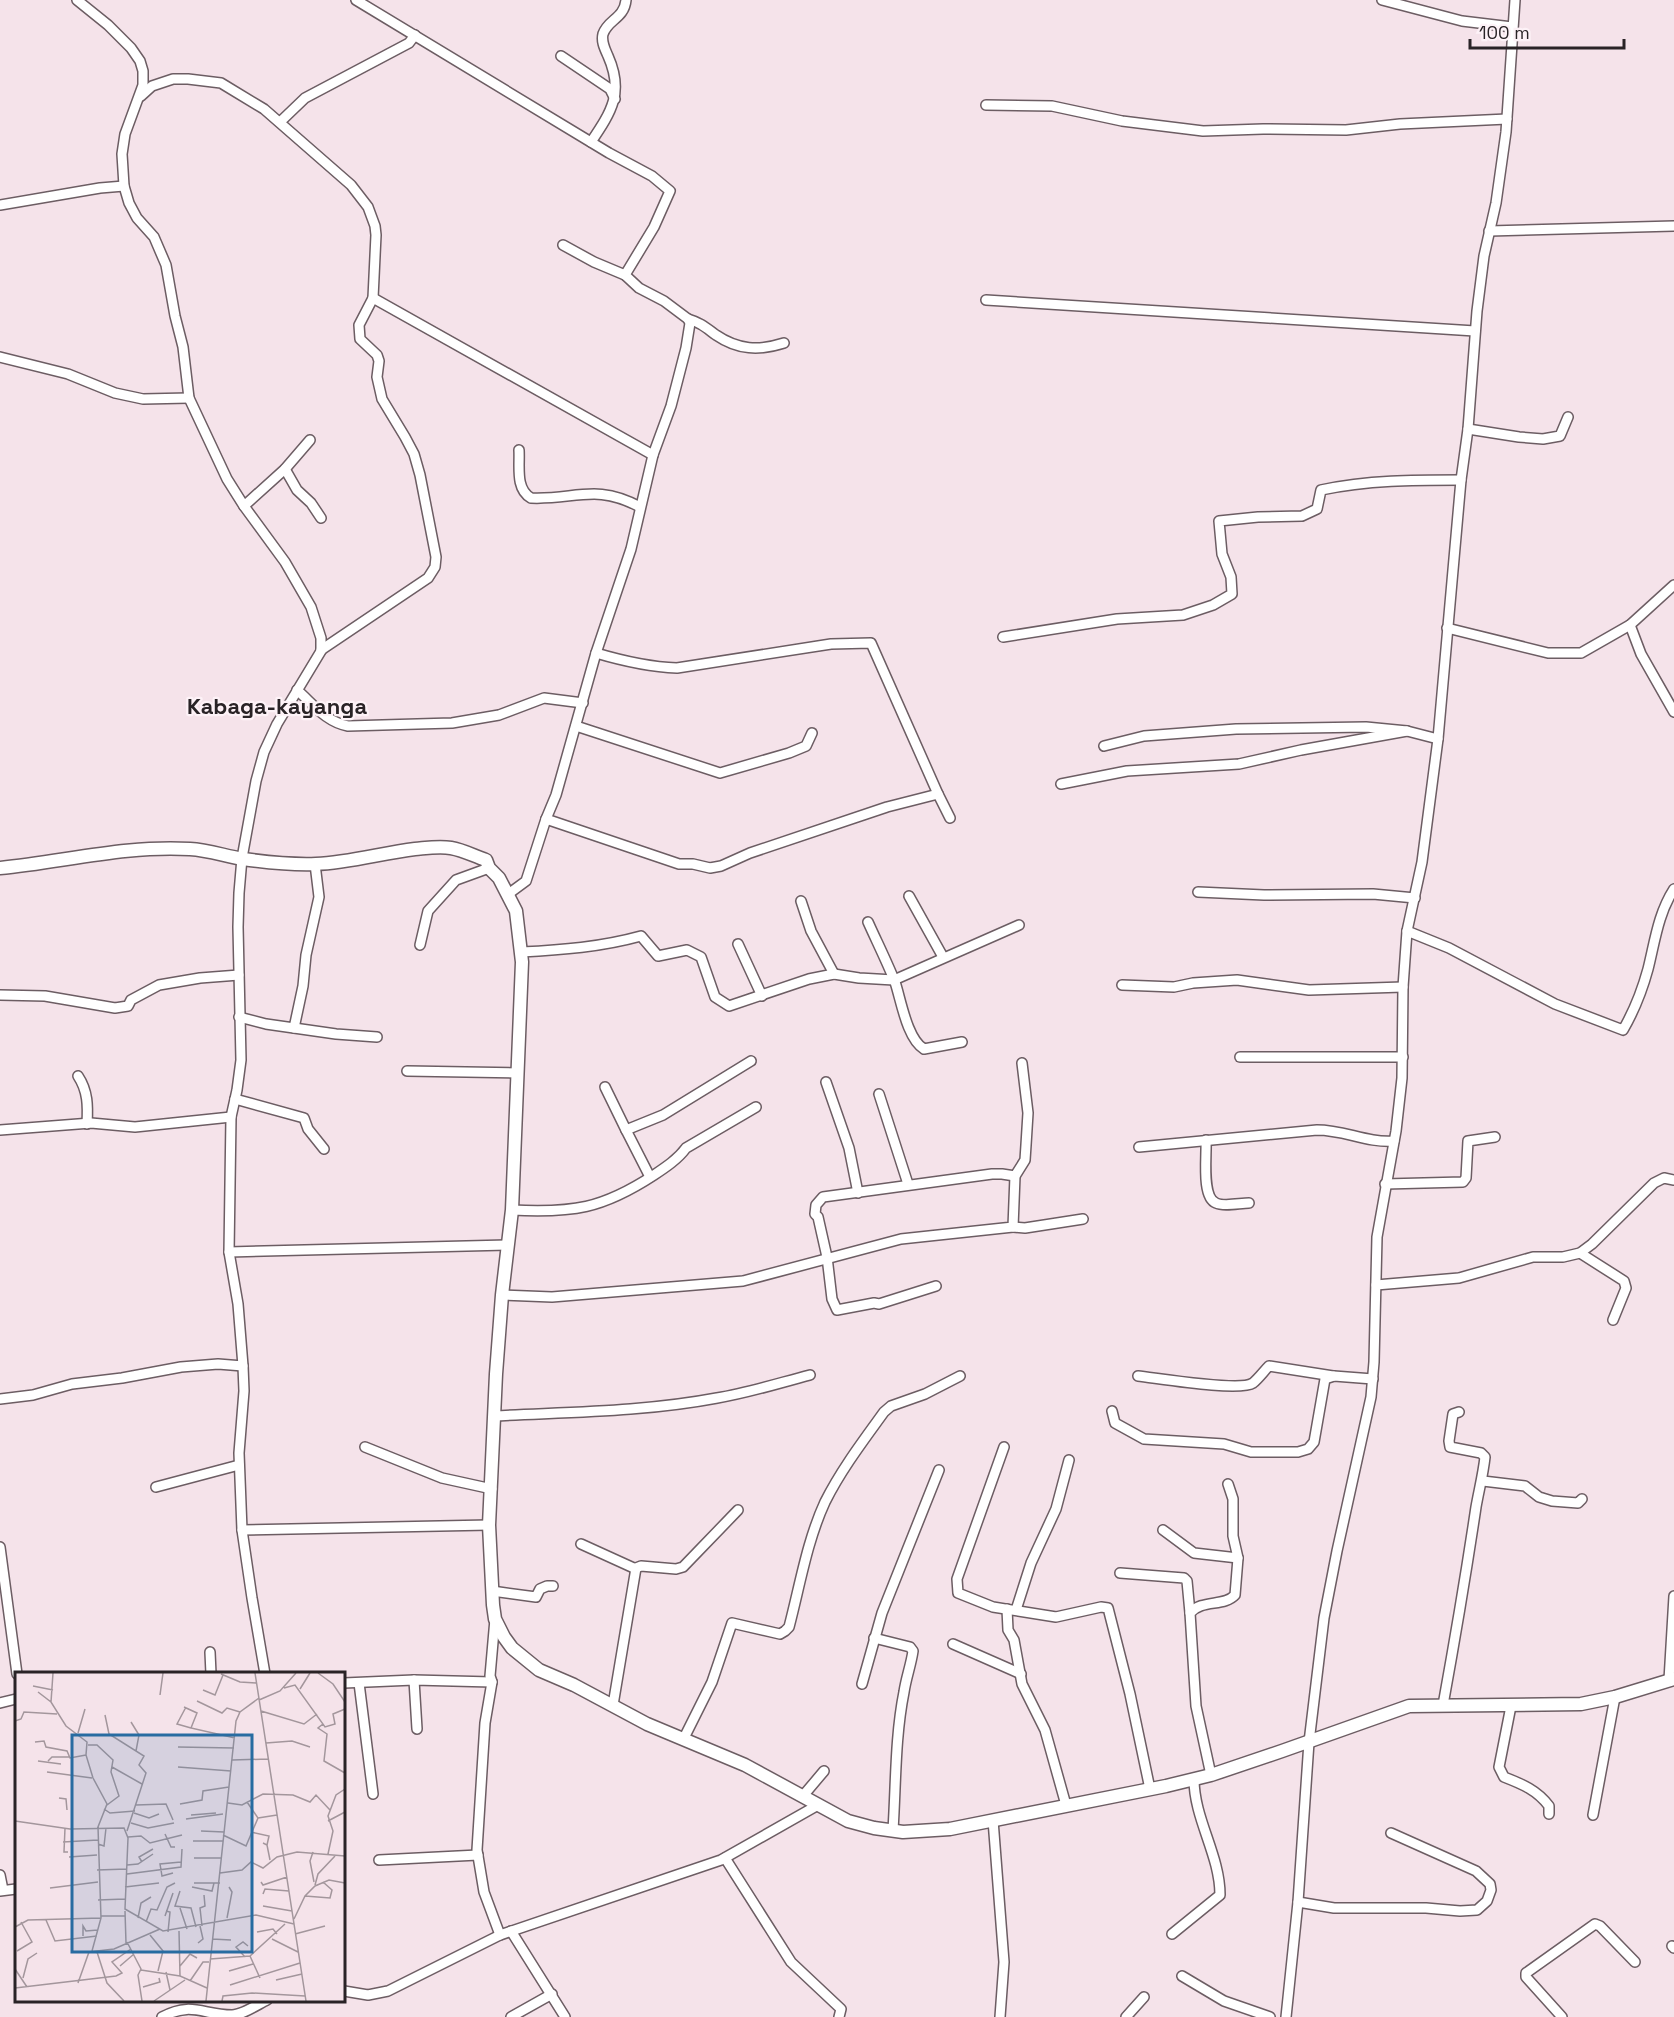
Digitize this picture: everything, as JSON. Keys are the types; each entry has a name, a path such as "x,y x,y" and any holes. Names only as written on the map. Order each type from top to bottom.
{"street":[{"path":"77,0 108,25 131,48 140,61 143,78 140,97 125,134 122,154 124,186 131,209 154,237 166,265 183,346 189,398 227,479 285,562 311,607 321,638 321,650"},
{"path":"356,0 591,142 652,176 670,191 654,227 625,275"},
{"path":"591,142 615,99 614,70 602,39 603,32 624,9 626,0"},
{"path":"1382,0 1462,21 1512,27"},
{"path":"1286,2017 1298,1902 1309,1742 1324,1618 1371,1397 1377,1237 1394,1141 1402,1078 1403,987 1407,932 1422,862 1438,739 1461,480 1468,429 1475,331 1484,256 1496,203 1507,119 1515,0"},
{"path":"280,122 305,98 409,43 415,35"},
{"path":"561,56 610,89 615,99"},
{"path":"140,97 152,86 163,81 188,79 212,81 229,87 280,122 344,178 368,207 376,235 373,298 359,325 360,339 377,354 379,361 377,377 382,399 414,454 434,542 435,567 428,578 321,650 277,724 264,752 256,781 242,858 237,927 241,1060 231,1117 229,1252 238,1304 243,1366 244,1391 240,1417 239,1465 242,1530 265,1672"},
{"path":"986,105 1052,106 1122,121 1203,131 1346,130 1400,124 1507,119"},
{"path":"0,205 124,186"},
{"path":"1490,231 1674,226"},
{"path":"563,245 594,262 625,275 639,288 664,301 688,319 701,322 730,344 744,349 784,343"},
{"path":"373,298 653,455"},
{"path":"986,300 1475,331"},
{"path":"507,895 526,881 556,795 596,653 631,549 653,455 671,405 686,348 690,323 688,319"},
{"path":"0,357 68,374 115,393 143,399 189,398"},
{"path":"1468,429 1543,438 1560,436 1568,417"},
{"path":"244,506 285,469 310,440"},
{"path":"519,450 520,486 523,492 531,498 590,493 605,494 640,507"},
{"path":"285,469 297,490 311,503 321,518"},
{"path":"1003,637 1117,619 1183,615 1213,605 1232,594 1231,577 1222,554 1219,521 1302,516 1317,509 1321,490 1336,487 1396,480 1461,480"},
{"path":"1447,628 1548,653 1581,653 1630,625 1674,585"},
{"path":"1630,625 1641,654 1674,712"},
{"path":"596,653 627,663 657,668 677,668 831,644 871,643 950,818"},
{"path":"297,690 323,715 338,724 348,726 452,723 499,715 544,698 583,703"},
{"path":"576,726 720,773 806,746 813,733"},
{"path":"1104,746 1144,736 1236,729 1366,727 1407,731 1438,739"},
{"path":"1061,784 1127,771 1239,764 1407,731"},
{"path":"546,819 679,864 710,867 721,866 750,853 887,807 938,794"},
{"path":"0,868 46,864 116,852 156,850 191,849 242,858 315,864 349,861 432,847 451,848 486,860 489,868 499,878 516,911 521,952 512,1210 502,1295 494,1416 489,1524 495,1618 490,1676 492,1683 485,1723 478,1855 484,1892 500,1935"},
{"path":"294,1028 303,986 306,955 319,897 315,864"},
{"path":"420,945 428,911 456,880 489,868"},
{"path":"1407,932 1449,948 1555,1004 1623,1030 1636,1006 1647,971 1658,921 1670,904 1674,890"},
{"path":"1198,892 1264,895 1373,894 1415,898"},
{"path":"909,896 944,957"},
{"path":"801,901 812,931 834,974"},
{"path":"868,922 894,980 910,1030 918,1045 924,1049 962,1042"},
{"path":"521,952 573,950 613,944 641,936 658,956 687,950 701,957 715,997 729,1006 809,979 834,974 894,980 1019,925"},
{"path":"738,944 762,996"},
{"path":"0,995 45,996 116,1008 128,1006 131,1000 159,985 200,978 239,975"},
{"path":"1122,985 1174,987 1193,983 1237,980 1309,990 1403,987"},
{"path":"239,1017 266,1024 377,1037"},
{"path":"1240,1057 1402,1057"},
{"path":"626,1130 663,1115 751,1061"},
{"path":"1013,1227 1016,1176 1025,1160 1028,1113 1022,1063"},
{"path":"407,1071 517,1073"},
{"path":"78,1076 83,1083 88,1102 87,1124"},
{"path":"826,1082 849,1148 858,1193"},
{"path":"605,1086 650,1177"},
{"path":"879,1094 908,1184"},
{"path":"235,1099 304,1118 308,1129 324,1149"},
{"path":"512,1210 562,1211 596,1205 627,1192 678,1158 687,1148 756,1107"},
{"path":"0,1130 87,1124 135,1127 231,1117"},
{"path":"1138,1147 1317,1130 1336,1131 1369,1141 1394,1141"},
{"path":"1385,1184 1463,1182 1466,1178 1468,1141 1495,1137"},
{"path":"1206,1140 1206,1190 1210,1198 1216,1203 1223,1204 1249,1203"},
{"path":"936,1286 879,1304 837,1310 832,1299 827,1257 818,1217 815,1214 816,1205 823,1197 908,1184 992,1174 1016,1176"},
{"path":"1376,1285 1459,1278 1533,1257 1563,1257 1580,1253 1654,1183 1664,1178 1674,1180"},
{"path":"502,1295 552,1297 716,1284 760,1277 827,1257 901,1239 1013,1227 1025,1228 1083,1219"},
{"path":"229,1252 507,1245"},
{"path":"1580,1253 1624,1281 1626,1288 1613,1320"},
{"path":"0,1399 33,1395 72,1384 181,1367 218,1364 243,1366"},
{"path":"1138,1376 1200,1384 1245,1386 1253,1383 1269,1366 1334,1376 1373,1379"},
{"path":"494,1416 628,1409 691,1402 718,1398 810,1375"},
{"path":"683,1740 712,1682 732,1623 780,1634 789,1627 805,1562 825,1502 851,1458 884,1412 891,1406 925,1394 960,1376"},
{"path":"1112,1412 1115,1423 1144,1439 1224,1444 1251,1452 1298,1452 1308,1449 1314,1442 1325,1380 1334,1376"},
{"path":"1443,1705 1467,1574 1478,1497 1483,1481 1484,1454 1450,1448 1452,1414 1459,1412"},
{"path":"1004,1447 956,1583 958,1593 993,1607 1056,1617 1101,1607 1108,1608 1130,1694 1150,1789"},
{"path":"365,1448 442,1478 492,1489"},
{"path":"1066,1805 1045,1730 1025,1692 1014,1641 1008,1630 1012,1609 1056,1509 1069,1460"},
{"path":"156,1487 239,1465"},
{"path":"862,1684 882,1613 939,1470"},
{"path":"1483,1481 1525,1486 1539,1497 1552,1501 1578,1503 1582,1499"},
{"path":"1190,1613 1202,1605 1233,1598 1237,1584 1238,1558 1233,1536 1233,1499 1228,1484"},
{"path":"613,1705 636,1569 638,1566 676,1569 683,1566 738,1510"},
{"path":"242,1530 489,1524"},
{"path":"1163,1530 1194,1553 1238,1558"},
{"path":"581,1544 636,1569"},
{"path":"0,1547 3,1590 17,1672"},
{"path":"1120,1574 1184,1578 1187,1581 1196,1706 1211,1775"},
{"path":"492,1591 536,1597 540,1589 554,1586"},
{"path":"495,1618 512,1648 539,1670 574,1684 647,1725 745,1765 848,1821 903,1832 950,1829 1211,1775 1402,1708 1418,1705 1581,1704 1615,1697 1672,1680 1674,1596"},
{"path":"874,1638 910,1647 913,1651 899,1730 893,1830"},
{"path":"953,1644 1021,1674"},
{"path":"210,1652 211,1672"},
{"path":"345,1683 414,1680 492,1683"},
{"path":"414,1680 417,1729"},
{"path":"358,1683 373,1794"},
{"path":"1593,1815 1615,1697"},
{"path":"0,1703 15,1699"},
{"path":"1510,1706 1499,1767 1503,1777 1541,1795 1549,1806 1549,1814"},
{"path":"802,1797 824,1771"},
{"path":"1172,1935 1220,1895 1218,1873 1204,1832 1194,1789 1194,1779"},
{"path":"345,1991 368,1995 388,1991 500,1935 704,1867 725,1858 818,1805"},
{"path":"993,1820 1004,1962 1000,2017"},
{"path":"1298,1902 1334,1908 1426,1908 1460,1911 1477,1910 1487,1902 1491,1890 1490,1884 1476,1871 1390,1833"},
{"path":"379,1860 478,1855"},
{"path":"725,1858 791,1962 841,2009 839,2017"},
{"path":"0,1875 1,1890"},
{"path":"1562,2017 1526,1977 1526,1973 1595,1924 1600,1926 1635,1962"},
{"path":"511,1931 565,2017"},
{"path":"1182,1977 1224,2001 1270,2017"},
{"path":"511,2017 552,1994"},
{"path":"1126,2017 1144,1996"},
{"path":"162,2017 187,2005 234,2016 265,2002"}],"district":[{"name":"Kabaga-kayanga","path":"277,706"}]}
